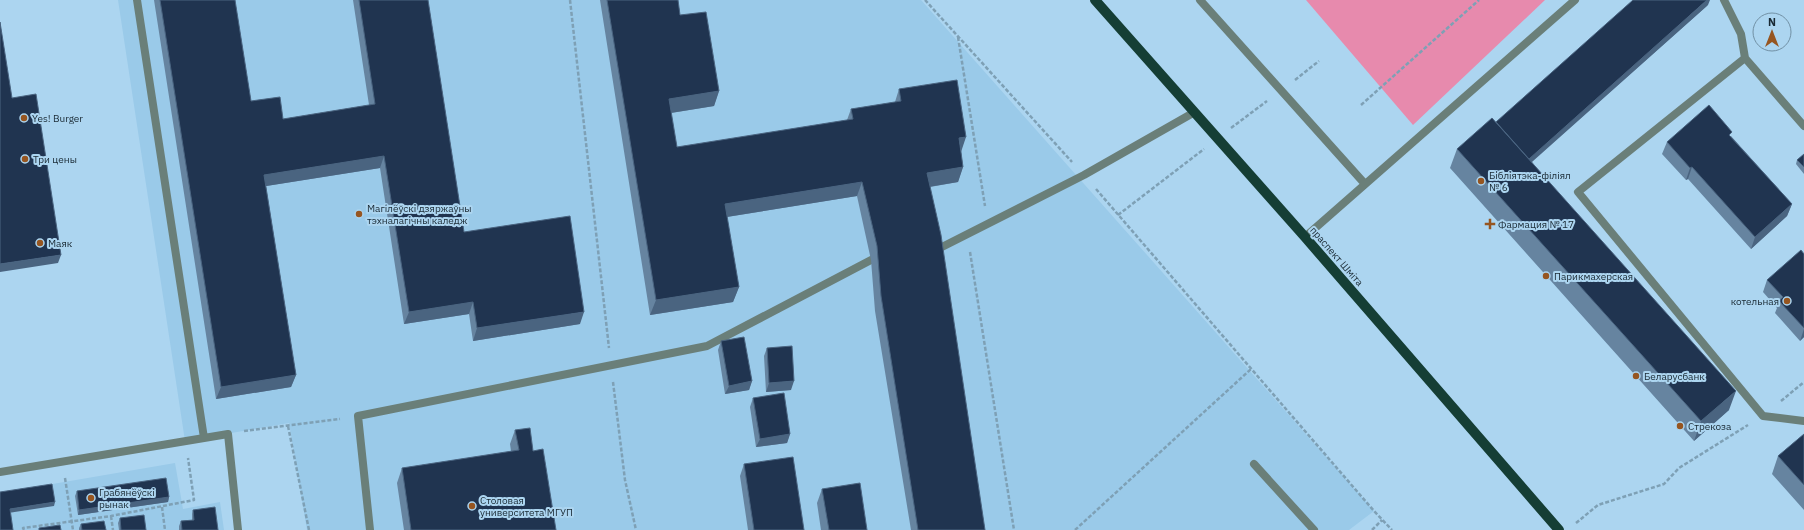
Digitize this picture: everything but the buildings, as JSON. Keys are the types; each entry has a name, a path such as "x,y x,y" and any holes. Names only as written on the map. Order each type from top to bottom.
{"main road":[{"name":"праспект Шміта","path":"1095,0 1305,237 1559,530"}],"lane":[{"path":"137,0 204,438"},
{"path":"1200,0 1365,184"},
{"path":"1305,237 1575,0"},
{"path":"1724,0 1741,34 1744,58 1804,126"},
{"path":"1744,58 1578,192 1763,416 1804,421"},
{"path":"936,250 1084,175 1193,112"},
{"path":"370,530 358,416 708,346 871,260"},
{"path":"0,472 228,434 238,530"},
{"path":"1254,464 1314,530"}],"path":[{"path":"570,0 625,480 636,530"},
{"path":"925,0 1084,175 1392,530"},
{"path":"1361,105 1479,0"},
{"path":"958,37 988,224"},
{"path":"967,234 1014,530"},
{"path":"1075,530 1251,369"},
{"path":"1572,526 1598,505 1664,484 1679,468 1763,416 1804,382"},
{"path":"228,434 358,416"},
{"path":"288,426 309,530"},
{"path":"24,530 23,528 111,516 194,500 185,440"},
{"path":"63,461 73,530"},
{"path":"162,507 165,530"},
{"path":"111,516 113,530"},
{"path":"1372,530 1382,520"}],"shaded area":[{"path":"118,0 921,0 1374,511 1349,530 307,530 289,423 185,441"},
{"path":"1306,0 1545,0 1413,125"},
{"name":"Грабянёўскі рынак","path":"175,463 183,509 220,502 224,530 0,530 0,493"}],"place":[{"name":"Yes! Burger","path":"24,118"},
{"name":"Три цены","path":"25,159"},
{"name":"Бібліятэка-філіял № 6","path":"1481,181"},
{"name":"Магілёўскі дзяржаўны тэхналагічны каледж","path":"359,214"},
{"name":"Фармация № 17","path":"1490,224"},
{"name":"Маяк","path":"40,243"},
{"name":"Парикмахерская","path":"1546,276"},
{"name":"котельная","path":"1787,301"},
{"name":"Беларусбанк","path":"1636,376"},
{"name":"Стрекоза","path":"1680,426"},
{"name":"Грабянёўскі рынак","path":"91,498"},
{"name":"Столовая университета МГУП","path":"472,506"}]}
